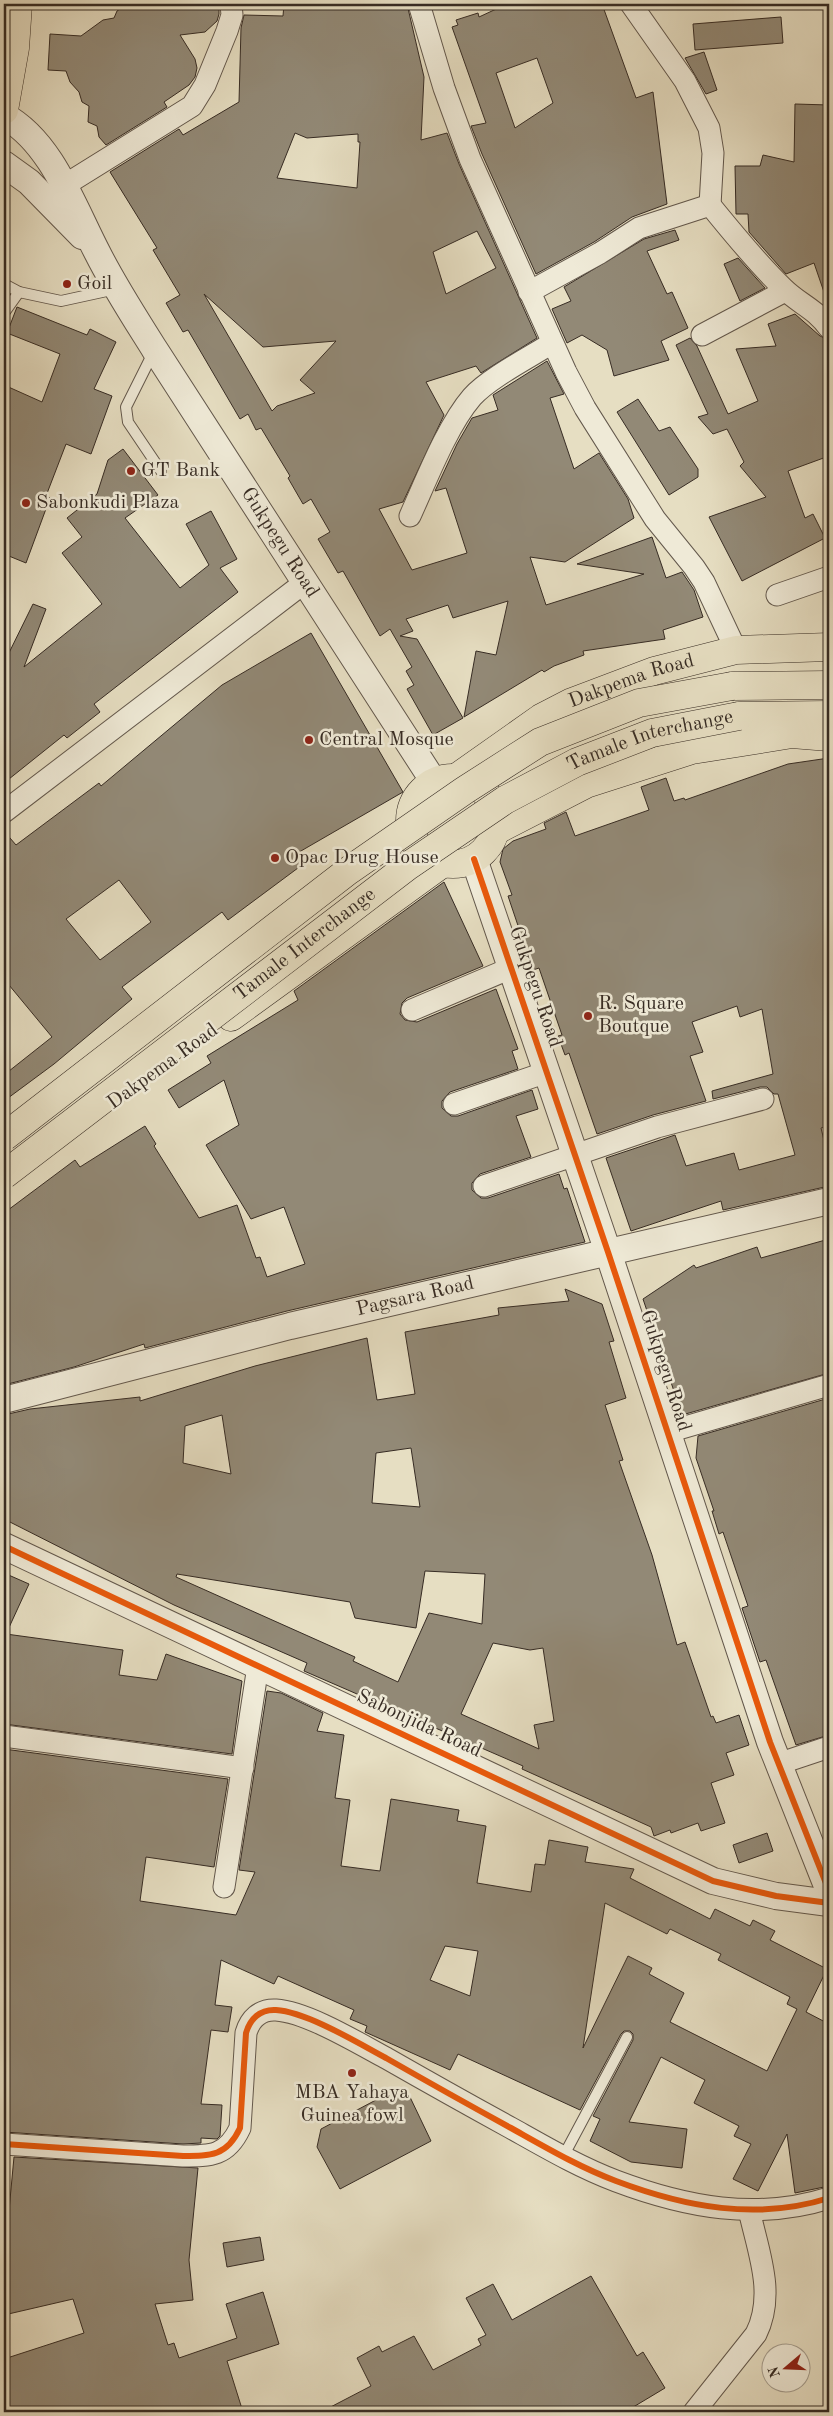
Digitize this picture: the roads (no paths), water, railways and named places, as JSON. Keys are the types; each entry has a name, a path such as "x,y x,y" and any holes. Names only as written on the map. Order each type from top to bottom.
{"main road":[{"path":"4,110 15,48 18,4"},
{"name":"Dakpema Road","path":"445,780 541,718 572,702 654,671 736,650 829,647"},
{"name":"Tamale Interchange","path":"4,1138 348,871 465,790 540,742 639,702 732,686 829,685"},
{"name":"Tamale Interchange","path":"4,1175 408,866 505,800 577,762 652,733 738,716 829,715"},
{"path":"495,831 586,784 692,750 792,734 829,737"},
{"path":"445,780 474,783 488,796 496,819 495,831 490,843 474,859 464,863 443,863 431,858 421,850 413,838 410,826 410,812 415,800 423,789 445,780"},
{"path":"4,1124 410,812"},
{"name":"Dakpema Road","path":"4,1183 443,863"}],"street":[{"path":"65,185 136,139 173,120 192,106 206,85 227,32 232,16 231,4"},
{"path":"419,4 444,88 470,159 575,390 655,518 704,582 736,650"},
{"path":"631,4 685,81 709,128 712,153 710,204 754,258 785,291 819,314 829,328"},
{"name":"Gukpegu Road","path":"4,116 20,125 65,185 116,289 154,350 304,583 445,780"},
{"name":"Gukpegu Road","path":"4,164 28,182 96,251"},
{"path":"529,292 600,253 639,228 710,204"},
{"path":"702,335 785,291"},
{"path":"410,516 436,459 473,396 496,378 552,343"},
{"path":"777,595 829,577"},
{"path":"4,812 304,583"},
{"name":"Gukpegu Road","path":"474,859 608,1252 778,1764 829,1891"},
{"path":"412,1010 511,968"},
{"path":"454,1104 546,1072"},
{"path":"484,1186 657,1126 763,1099"},
{"name":"Pagsara Road","path":"4,1400 290,1326 829,1201"},
{"path":"668,1432 829,1385"},
{"name":"Sabonjida Road","path":"4,1546 713,1881 776,1896 829,1903"},
{"path":"224,1887 258,1666"},
{"path":"4,1736 242,1768"},
{"path":"778,1764 829,1747"},
{"path":"4,2144 183,2156 203,2156 221,2152 234,2143 240,2128 246,2033 249,2022 260,2013 274,2010 301,2016 363,2046 563,2157 614,2180 650,2192 717,2208 776,2210 806,2205 829,2198"},
{"path":"694,2412 756,2334 763,2320 766,2286 749,2210"}],"lane":[{"path":"4,284 19,292 61,301 116,289"},
{"path":"4,313 19,292"},
{"path":"154,350 126,407 128,422 161,471"},
{"path":"563,2157 627,2037"}],"place":[{"name":"Goil","path":"67,284"},
{"name":"GT Bank","path":"131,471"},
{"name":"Sabonkudi Plaza","path":"26,503"},
{"name":"Central Mosque","path":"309,740"},
{"name":"Opac Drug House","path":"275,858"},
{"name":"R. Square Boutque","path":"588,1016"},
{"name":"MBA Yahaya Guinea fowl","path":"352,2073"}]}
